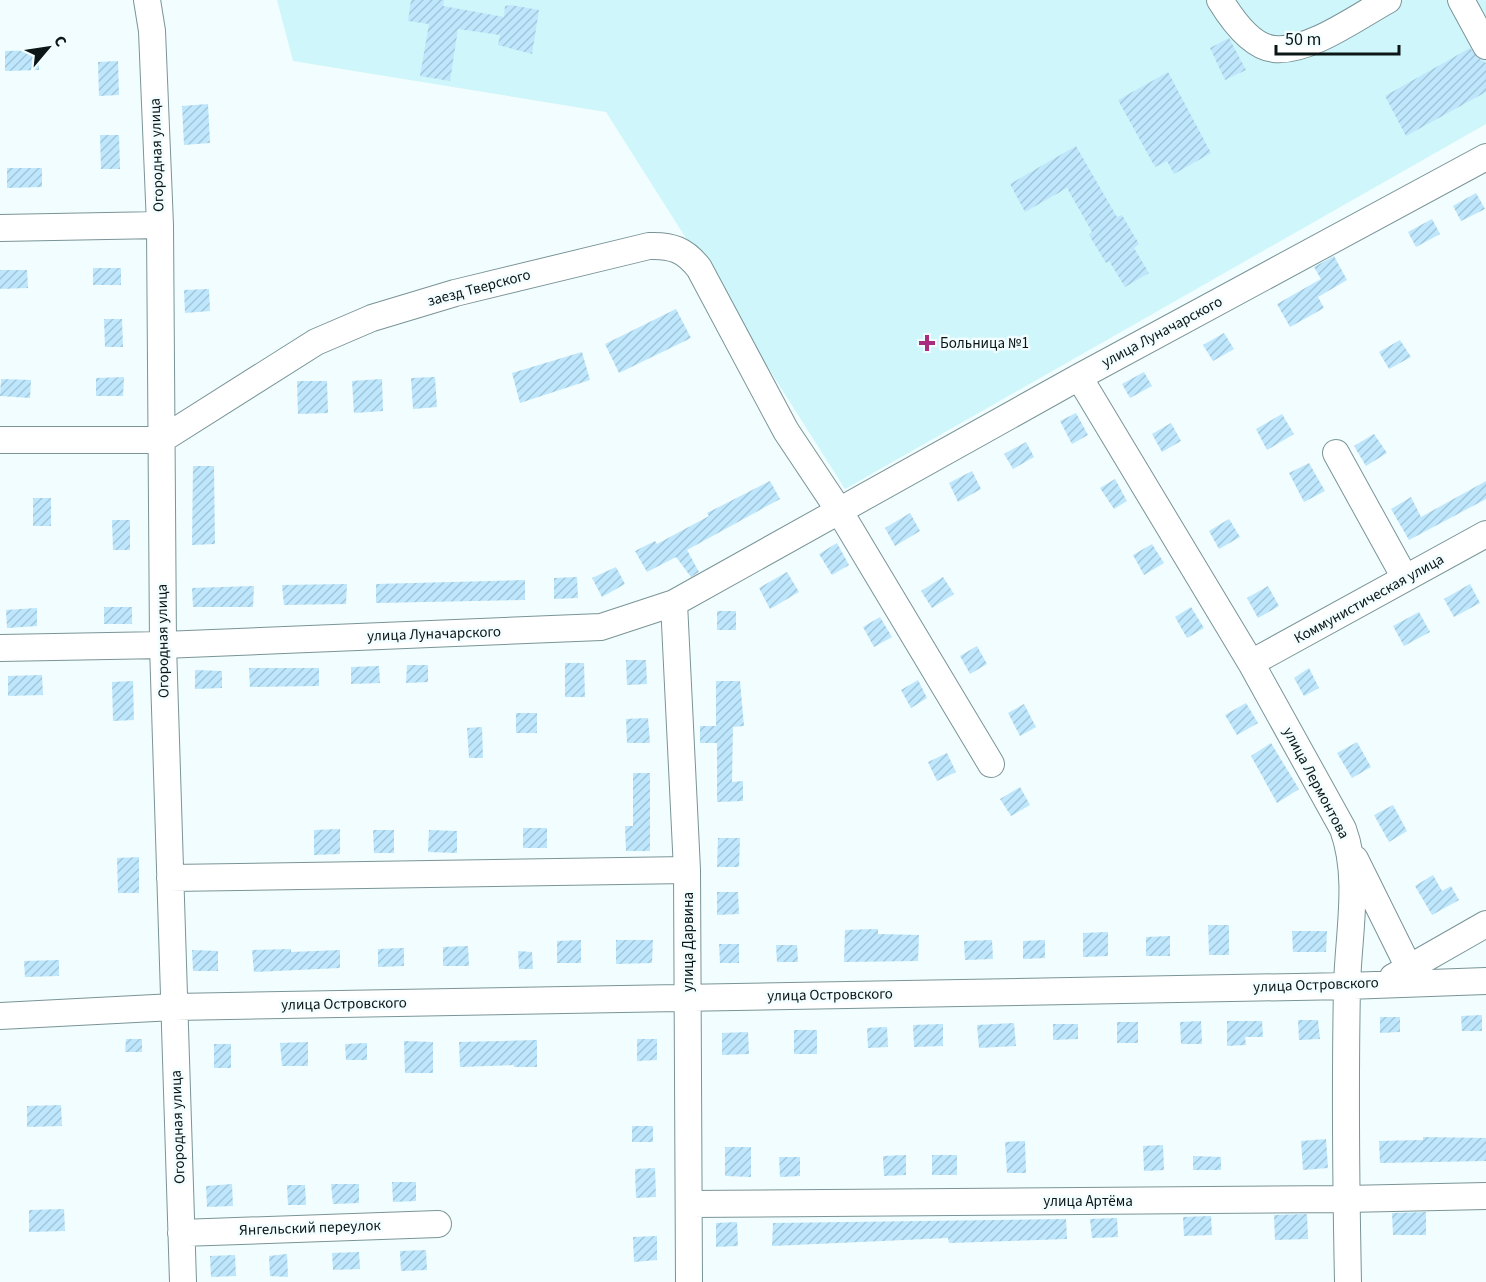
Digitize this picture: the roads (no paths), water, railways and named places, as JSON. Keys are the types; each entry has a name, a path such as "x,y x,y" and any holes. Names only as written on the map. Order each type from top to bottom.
{"street":[{"name":"Огородная улица","path":"147,0 152,31 160,225 163,645 183,1282"},
{"path":"1220,0 1250,38 1272,50 1299,48 1388,0"},
{"path":"1461,0 1486,46"},
{"name":"улица Луначарского","path":"0,648 163,645 601,627 674,603 1078,377 1486,158"},
{"path":"0,228 160,225"},
{"name":"заезд Тверского","path":"161,440 316,342 372,318 456,293 649,246 663,245 684,253 699,268 786,431 840,512"},
{"name":"улица Лермонтова","path":"1078,377 1251,663 1343,829 1350,848 1352,872 1347,986 1348,1282"},
{"path":"0,440 161,440"},
{"path":"1336,453 1405,578"},
{"path":"840,512 991,764"},
{"name":"Коммунистическая улица","path":"1251,663 1486,534"},
{"name":"улица Дарвина","path":"674,603 687,870 689,1282"},
{"path":"1350,848 1408,968"},
{"path":"170,878 687,870"},
{"path":"1383,983 1486,924"},
{"name":"улица Островского","path":"0,1016 174,1007 1347,986 1486,981"},
{"name":"улица Артёма","path":"689,1204 1486,1196"},
{"name":"Янгельский переулок","path":"181,1233 438,1224"}],"place":[{"name":"Больница №1","path":"927,343"}]}
